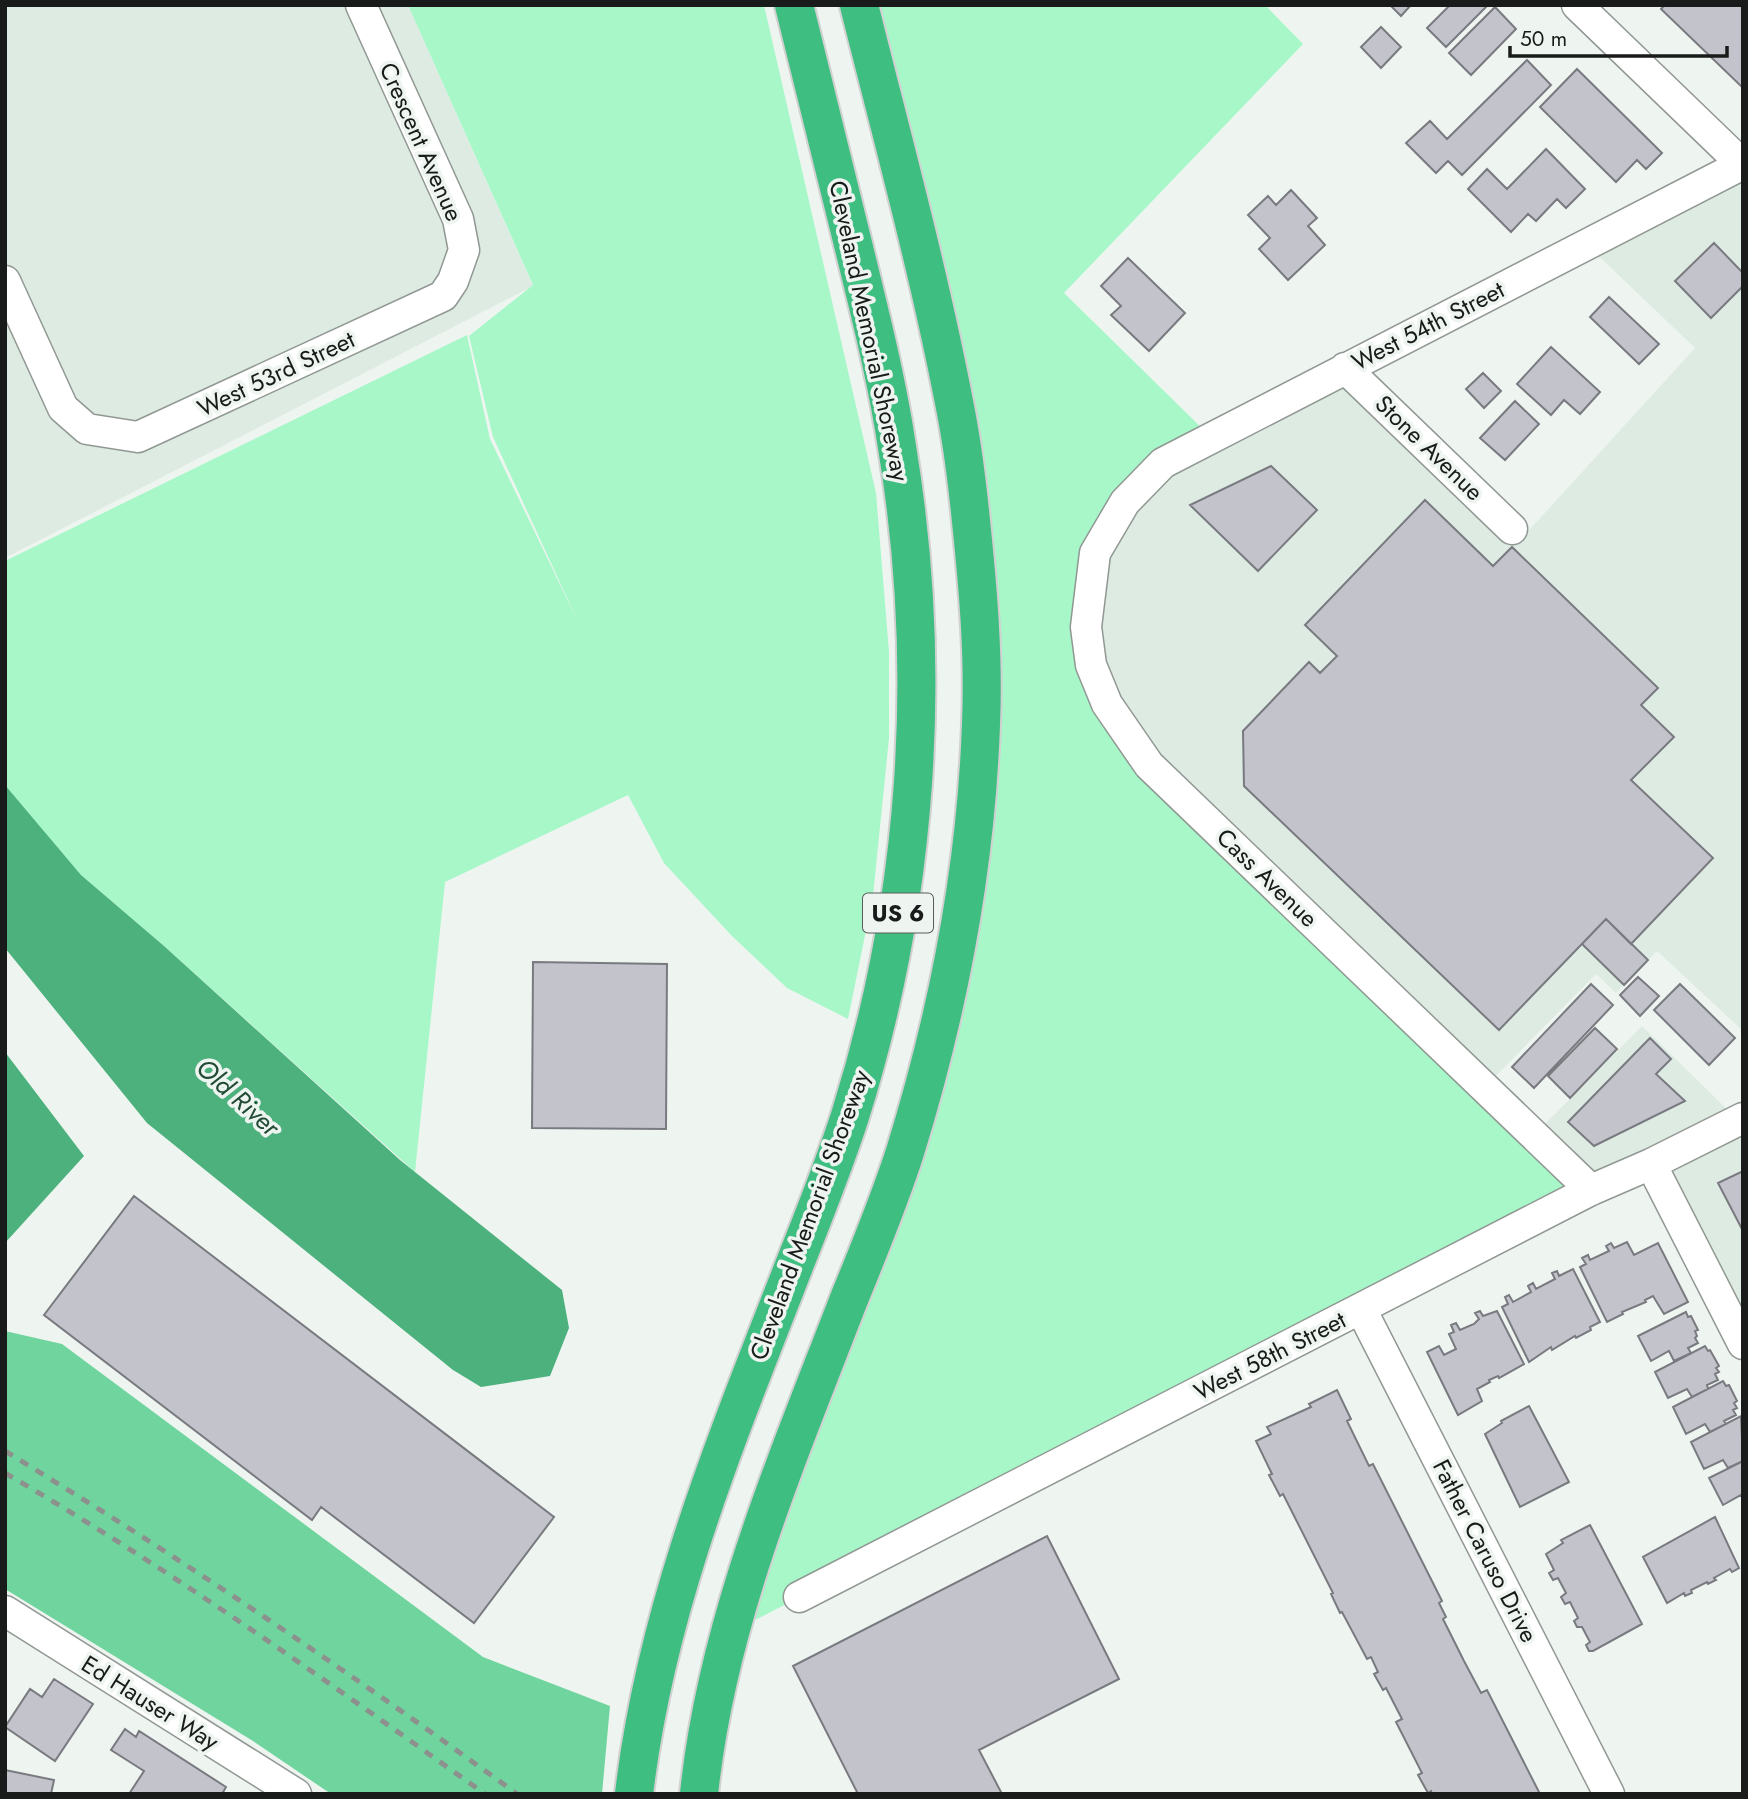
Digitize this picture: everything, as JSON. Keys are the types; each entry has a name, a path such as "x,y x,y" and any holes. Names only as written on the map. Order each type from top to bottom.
{"highway":[{"name":"Cleveland Memorial Shoreway","path":"634,1794 646,1707 685,1556 740,1403 834,1163 865,1064 893,938 912,809 917,652 911,547 905,497 877,342 794,5"},
{"name":"US 6","path":"699,1794 715,1692 745,1580 806,1409 885,1208 922,1094 949,986 967,891 973,832 981,722 981,668 975,560 964,460 955,404 932,301 859,5"}],"street":[{"name":"Crescent Avenue","path":"360,5 458,219 464,250 453,281"},
{"path":"1577,5 1742,164"},
{"name":"West 54th Street","path":"1125,502 1163,463 1742,164"},
{"name":"West 53rd Street","path":"5,281 63,408 87,429 138,437 443,296 453,281"},
{"name":"Stone Avenue","path":"1345,368 1513,529"},
{"name":"Cass Avenue","path":"1125,502 1095,553 1086,627 1091,665 1107,704 1149,765 1591,1190"},
{"name":"West 58th Street","path":"799,1597 1591,1190 1651,1164 1743,1118"},
{"path":"1651,1164 1743,1343"},
{"name":"Father Caruso Drive","path":"1361,1309 1609,1794"},
{"name":"Ed Hauser Way","path":"5,1611 296,1794"}],"shaded area":[{"path":"5,5 408,5 533,286 5,558"},
{"path":"408,5 764,5 876,493 889,652 889,738 873,896 848,1019 787,988 732,936 664,863 628,795 445,882 415,1172 81,875 5,785 5,561 467,335 490,439 580,626 493,437 469,336 533,285"},
{"path":"859,5 1265,5 1303,44 1064,293 1212,438 1125,502 1086,627 1107,704 1591,1190 728,1634 935,1049 979,615"},
{"path":"1743,165 1743,1031 1657,951 1616,993 1596,974 1484,1088 1149,765 1086,627 1125,502 1345,368 1522,538 1695,348 1586,244"},
{"path":"1642,1026 1738,1120 1743,1118 1743,1344 1651,1165 1591,1190 1534,1135"},
{"path":"5,1331 62,1344 483,1657 610,1706 602,1794 331,1794 253,1741 5,1589"}],"water":[{"name":"Old River","path":"5,785 81,875 164,946 400,1160 562,1290 569,1328 550,1376 481,1387 453,1370 147,1123 5,948"},
{"path":"5,1052 84,1156 5,1243"}],"building":[{"path":"1390,5 1411,5 1401,16"},
{"path":"1450,5 1488,5 1446,47 1427,28"},
{"path":"1665,5 1740,5 1743,8 1743,88 1661,9"},
{"path":"1495,7 1516,29 1471,75 1449,53"},
{"path":"1381,27 1401,47 1381,68 1361,47"},
{"path":"1527,60 1551,85 1462,175 1448,161 1436,173 1406,143 1430,121 1447,139"},
{"path":"1577,69 1662,153 1646,169 1637,160 1616,182 1540,107"},
{"path":"1546,149 1585,189 1566,208 1557,199 1536,221 1528,214 1511,232 1468,189 1487,169 1507,189"},
{"path":"1291,190 1317,218 1308,226 1325,245 1288,280 1259,249 1270,238 1248,215 1268,196 1276,205"},
{"path":"1714,243 1743,273 1743,286 1711,318 1675,281"},
{"path":"1128,258 1185,313 1149,351 1111,315 1121,306 1101,286"},
{"path":"1609,297 1659,344 1639,364 1590,317"},
{"path":"1551,347 1600,392 1580,414 1564,400 1551,415 1517,384"},
{"path":"1483,373 1501,391 1484,408 1466,389"},
{"path":"1515,401 1539,424 1505,460 1480,438"},
{"path":"1271,466 1317,510 1258,571 1190,505"},
{"path":"1425,500 1493,566 1512,547 1658,688 1641,705 1674,737 1631,780 1713,858 1631,944 1606,919 1499,1030 1244,786 1243,731 1309,662 1320,673 1337,656 1305,625"},
{"path":"1606,919 1648,960 1624,985 1582,944"},
{"path":"533,962 667,964 666,1129 532,1128"},
{"path":"1638,977 1659,996 1640,1016 1620,995"},
{"path":"1591,984 1613,1005 1534,1088 1512,1067"},
{"path":"1680,984 1735,1038 1709,1065 1654,1010"},
{"path":"1595,1028 1617,1049 1570,1098 1548,1076"},
{"path":"1650,1038 1671,1059 1656,1074 1685,1101 1594,1146 1568,1122"},
{"path":"1743,1171 1743,1231 1718,1183"},
{"path":"134,1196 554,1517 474,1623 321,1507 312,1520 44,1315"},
{"path":"1627,1242 1634,1255 1658,1243 1688,1302 1664,1314 1653,1296 1607,1322 1580,1267 1586,1264 1582,1258 1588,1255 1590,1260 1609,1251 1606,1246 1611,1243 1614,1248"},
{"path":"1573,1269 1600,1322 1590,1327 1591,1330 1552,1350 1551,1347 1529,1362 1502,1307 1508,1304 1505,1297 1509,1295 1513,1302 1531,1292 1528,1286 1533,1283 1536,1289 1555,1279 1552,1273 1557,1271 1559,1276"},
{"path":"1480,1311 1483,1316 1497,1311 1524,1364 1499,1378 1498,1376 1489,1380 1490,1382 1477,1389 1482,1401 1458,1415 1427,1352 1439,1346 1444,1355 1456,1349 1449,1334 1454,1332 1451,1325 1456,1323 1460,1330 1474,1324 1479,1319 1475,1313"},
{"path":"1686,1312 1698,1330 1695,1331 1695,1338 1698,1343 1688,1348 1691,1353 1674,1361 1669,1351 1651,1361 1638,1336"},
{"path":"1705,1346 1719,1366 1716,1368 1719,1372 1715,1374 1718,1380 1692,1397 1687,1389 1668,1398 1655,1372"},
{"path":"1723,1381 1726,1386 1729,1385 1737,1401 1734,1403 1737,1408 1733,1410 1736,1415 1710,1432 1705,1424 1686,1434 1673,1407"},
{"path":"1337,1390 1351,1419 1347,1421 1369,1466 1373,1464 1442,1601 1439,1603 1446,1617 1443,1619 1464,1661 1481,1693 1487,1690 1540,1794 1432,1794 1431,1791 1428,1793 1418,1775 1422,1773 1396,1722 1402,1719 1386,1688 1383,1690 1374,1674 1378,1672 1371,1657 1367,1659 1342,1612 1340,1613 1331,1594 1333,1593 1283,1494 1280,1496 1269,1475 1272,1474 1256,1441 1271,1434 1267,1427 1311,1407 1309,1404"},
{"path":"1529,1406 1569,1482 1520,1507 1485,1434 1502,1423 1501,1421"},
{"path":"1741,1416 1743,1461 1728,1468 1723,1460 1704,1469 1691,1442"},
{"path":"1743,1461 1743,1499 1741,1495 1723,1505 1709,1478"},
{"path":"1715,1517 1739,1568 1732,1572 1730,1569 1714,1578 1716,1580 1691,1590 1692,1593 1685,1596 1684,1593 1667,1603 1643,1557"},
{"path":"1590,1525 1642,1624 1593,1651 1589,1651 1586,1645 1590,1642 1582,1627 1577,1627 1574,1621 1578,1618 1570,1602 1565,1604 1561,1597 1566,1593 1558,1578 1553,1580 1549,1573 1554,1570 1546,1554 1563,1543 1561,1540"},
{"path":"1047,1536 1119,1679 979,1750 1002,1794 858,1794 793,1666"},
{"path":"54,1679 93,1704 55,1761 5,1727 30,1689 42,1697"},
{"path":"125,1729 136,1737 139,1731 226,1787 222,1794 129,1794 144,1771 111,1750"},
{"path":"5,1770 54,1780 51,1794 5,1794"}],"railway":[{"path":"5,1451 265,1617 517,1794"},
{"path":"5,1473 189,1588 485,1794"}]}
